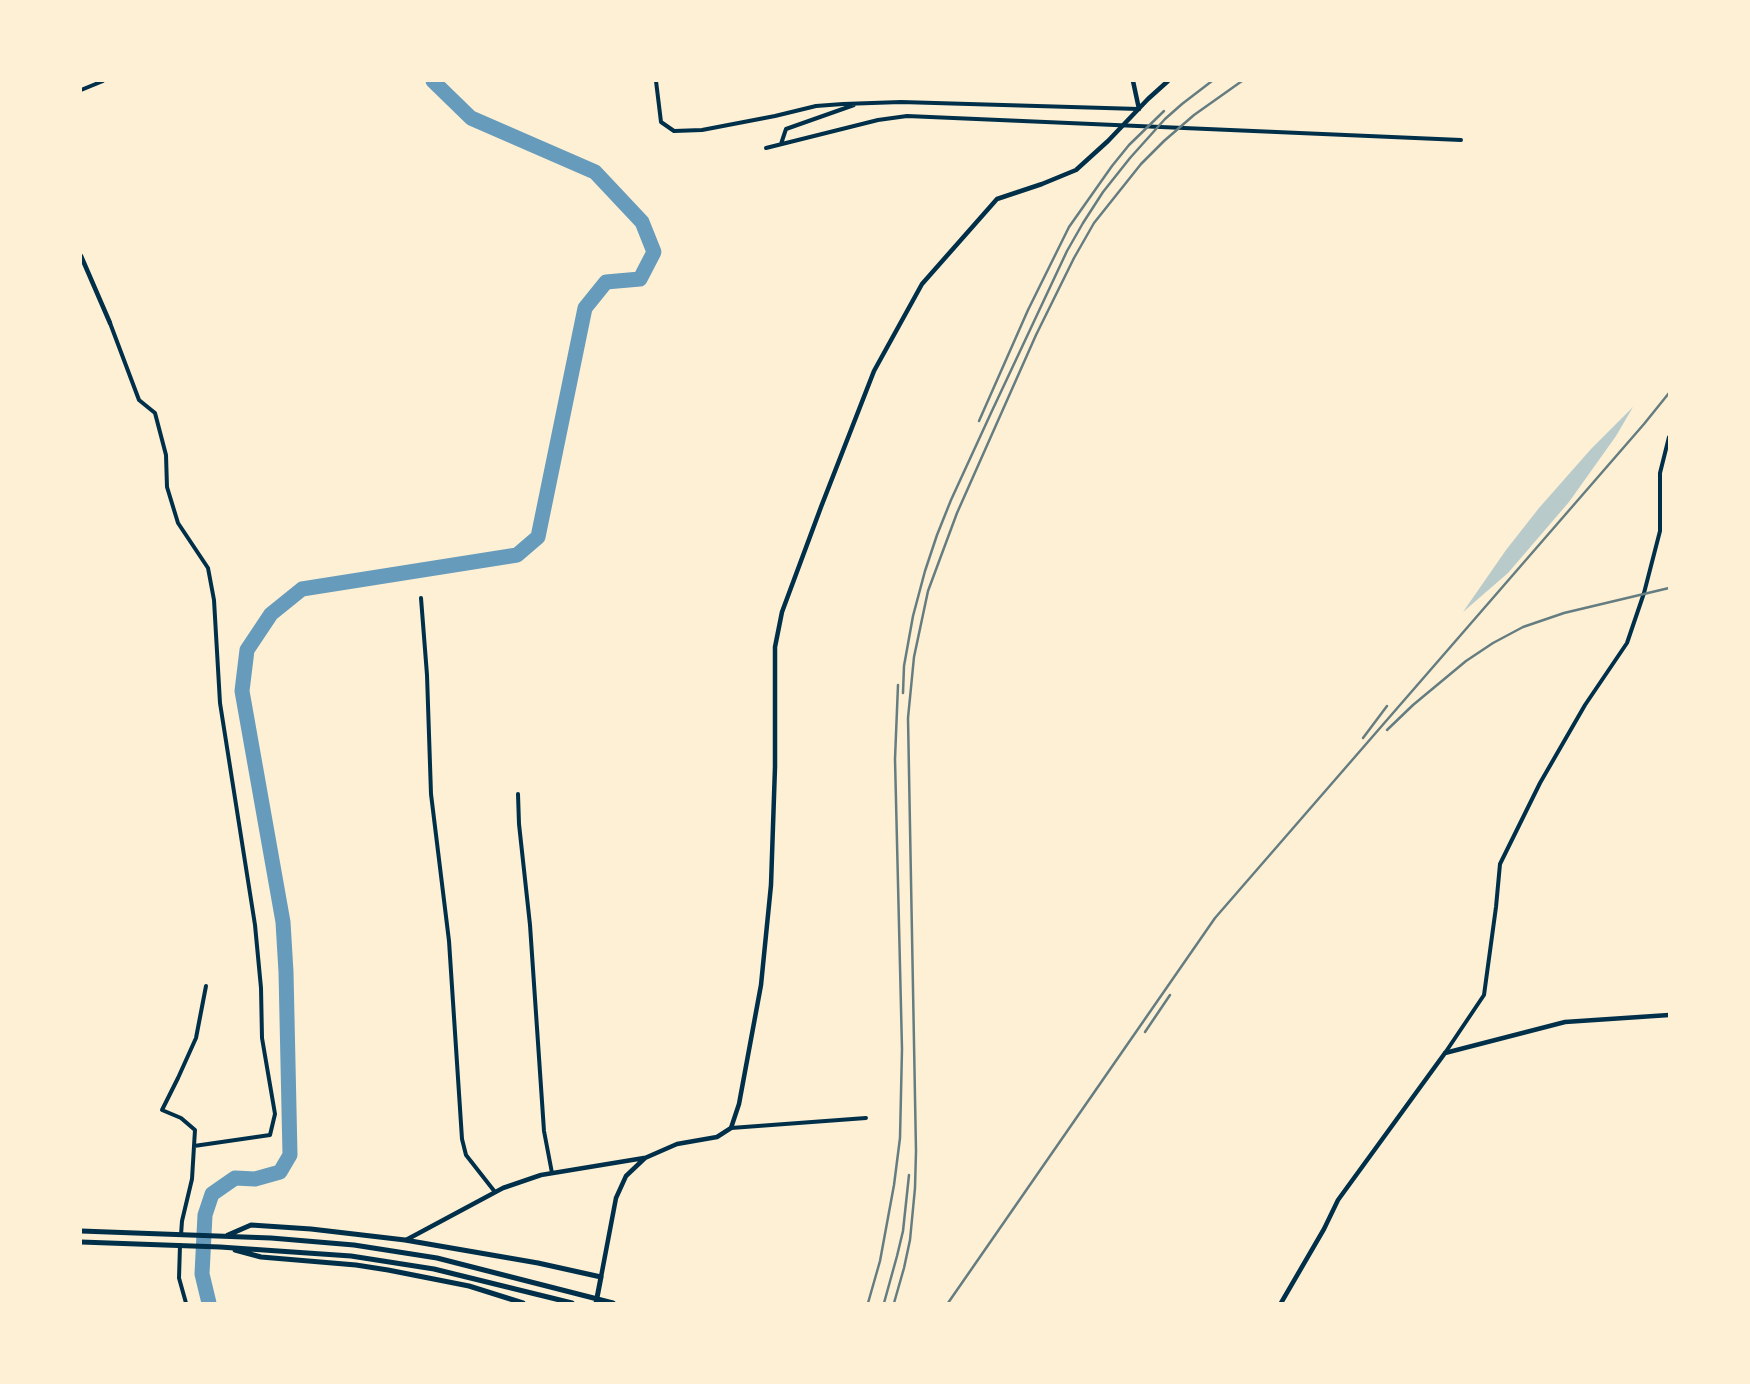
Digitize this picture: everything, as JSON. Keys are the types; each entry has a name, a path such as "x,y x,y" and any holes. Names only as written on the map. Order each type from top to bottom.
{"main road":[{"path":"223,1236 251,1225 311,1229 405,1240 538,1263 601,1277 596,1303"},
{"path":"81,1231 271,1238 354,1245 437,1258 614,1303"},
{"path":"81,1242 187,1245 351,1256 434,1269 572,1303"},
{"path":"222,1247 261,1257 356,1265 425,1277 470,1286 523,1303"}],"street":[{"path":"81,90 103,81"},
{"path":"656,81 661,122 674,131 702,130 816,106 859,103 901,102 1139,109"},
{"path":"1133,81 1139,109"},
{"path":"731,1128 740,1104 761,985 771,885 775,767 775,648 782,612 820,508 874,372 922,284 997,199 1076,170 1168,81"},
{"path":"781,144 786,129 859,103"},
{"path":"766,148 878,120 907,116 1461,140"},
{"path":"81,256 110,323 138,400 154,413 166,455 167,487 178,522 208,568 214,600 220,703 255,925 261,988 262,1038 275,1114 270,1135 194,1146"},
{"path":"1281,1303 1324,1229 1338,1200 1445,1053 1484,995 1500,864 1540,784 1585,705 1627,643 1644,593 1660,532 1660,473 1669,437"},
{"path":"421,598 427,675 431,794 449,942 462,1139 466,1155 495,1192"},
{"path":"518,794 518,824 530,925 544,1131 552,1173"},
{"path":"181,1234 182,1221 192,1179 195,1130 181,1118 162,1110 196,1038 206,986"},
{"path":"1445,1053 1565,1022 1669,1015"},
{"path":"405,1240 495,1192 541,1175 645,1158 677,1144 717,1137 731,1128 866,1118"},
{"path":"601,1277 616,1198 626,1176 645,1158"},
{"path":"180,1245 179,1278 186,1303"}],"shaded area":[{"path":"1633,407 1616,436 1569,502 1508,573 1463,612 1506,550 1539,508 1591,449"}],"waterway":[{"path":"209,1303 202,1274 205,1215 212,1194 235,1178 255,1179 280,1172 290,1155 283,922 242,691 247,650 271,614 302,589 517,555 538,537 585,308 606,282 640,279 654,252 642,222 595,172 471,118 433,81"}],"railway":[{"path":"903,693 904,666 913,616 937,535 951,500 1067,251 1103,192 1130,158 1165,119 1212,81"},
{"path":"894,1303 910,1240 915,1188 916,1151 908,718 914,657 928,591 957,513 1036,335 1074,258 1094,223 1141,164 1164,141 1194,115 1242,81"},
{"path":"979,421 1028,310 1069,227 1129,145 1164,111"},
{"path":"948,1303 1215,918 1669,393"},
{"path":"1387,730 1413,705 1466,661 1493,643 1523,627 1564,613 1669,588"},
{"path":"868,1303 880,1261 894,1185 900,1138 902,1049 895,759 898,685"},
{"path":"1363,738 1387,706"},
{"path":"1145,1032 1170,995"},
{"path":"884,1303 903,1231 909,1175"}]}
